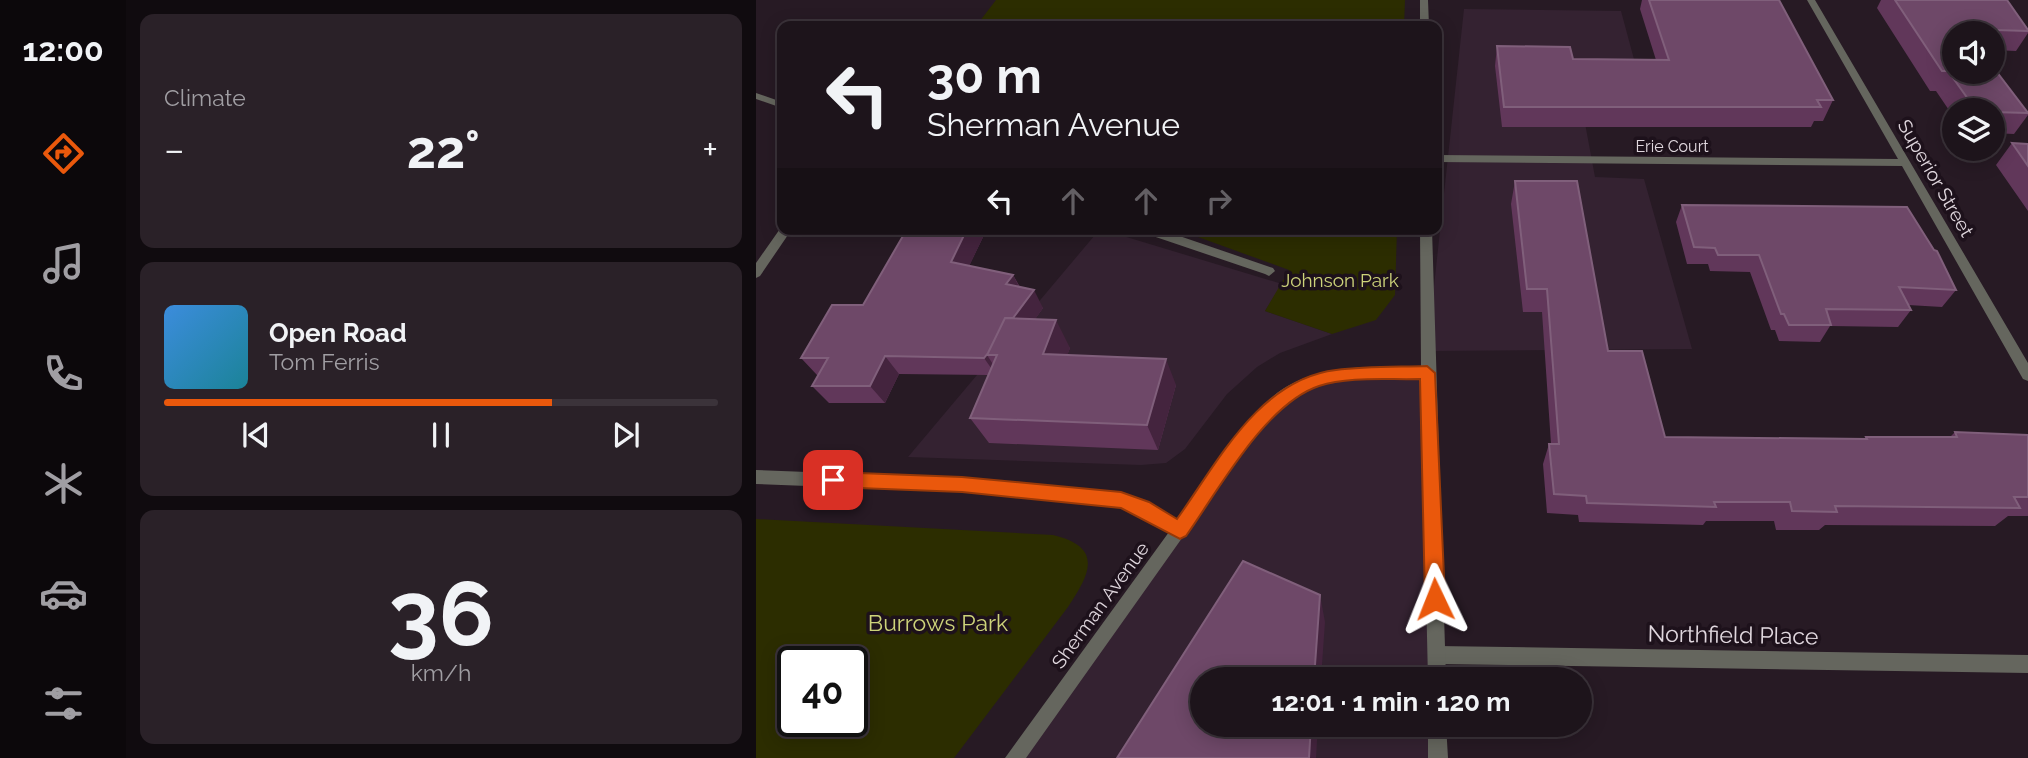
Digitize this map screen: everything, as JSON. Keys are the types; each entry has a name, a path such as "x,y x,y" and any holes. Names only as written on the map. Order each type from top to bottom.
{"street":[{"path":"1424,0 1425,21"},
{"name":"Superior Street","path":"1811,0 2028,375"},
{"path":"756,96 777,103"},
{"name":"Erie Court","path":"1442,159 1907,163"},
{"path":"756,273 782,235"},
{"path":"1163,235 1269,271"},
{"path":"1426,235 1427,373 1437,667"},
{"name":"Sherman Avenue","path":"1015,758 1248,434 1280,398 1314,381 1336,376 1427,373"},
{"path":"756,477 962,485 1121,500 1142,508 1180,530"},
{"name":"Northfield Place","path":"1437,654 2028,664"},
{"path":"1437,737 1438,758"}],"shaded area":[{"path":"1464,9 1621,11 1635,63 1574,64 1595,177 1644,179 1692,349 1427,351 1440,235 1442,235 1442,212"},
{"path":"1095,235 1120,235 1282,284 1265,311 1332,334 1280,353 1257,367 1227,394 1185,449 1166,463 1141,465 908,457"},
{"path":"1428,373 1437,667 1190,667 1190,737 1437,737 1438,758 1015,758 1280,398 1314,381"}],"green space":[{"path":"996,0 1405,0 1404,21 980,21"},
{"name":"Johnson Park","path":"1193,235 1397,235 1395,295 1376,320 1332,334 1265,311 1289,270"},
{"name":"Burrows Park","path":"756,519 1053,535 1069,540 1086,554 1087,572 1076,595 954,758 756,758"}],"building":[{"path":"1649,0 1779,0 1833,100 1817,100 1821,107 1504,107 1497,46 1570,47 1573,59 1669,60"},
{"path":"1895,0 2007,0 2028,31 2005,30 2005,21 1942,21 1942,71"},
{"path":"2005,83 2028,113 2005,112 2005,98 1967,98 1957,84"},
{"path":"2012,143 2028,144 2028,166"},
{"path":"1515,181 1577,181 1608,351 1642,351 1665,437 1867,439 1866,437 1957,437 1955,432 2028,435 2028,497 2014,497 2020,508 1835,506 1837,512 1792,511 1790,502 1714,502 1716,507 1587,503 1586,496 1554,494 1549,444 1559,444 1547,289 1527,289"},
{"path":"1682,205 1907,207 1937,251 1956,290 1899,287 1911,310 1826,309 1831,325 1789,325 1784,314 1781,314 1759,255 1718,255 1715,248 1694,247"},
{"path":"904,235 964,235 951,262 1013,275 1006,284 1034,290 1013,318 1005,318 984,358 885,356 870,386 812,386 828,358 801,358 832,305 863,305"},
{"path":"1005,318 1056,320 1043,354 1166,359 1147,425 970,418 997,355 987,355"},
{"path":"1243,561 1320,595 1315,667 1190,667 1190,737 1310,737 1309,758 1117,758"}],"route":[{"path":"833,480 962,485 1121,500 1142,508 1180,530 1248,434 1280,398 1314,381 1336,376 1427,373 1435,599"}]}
